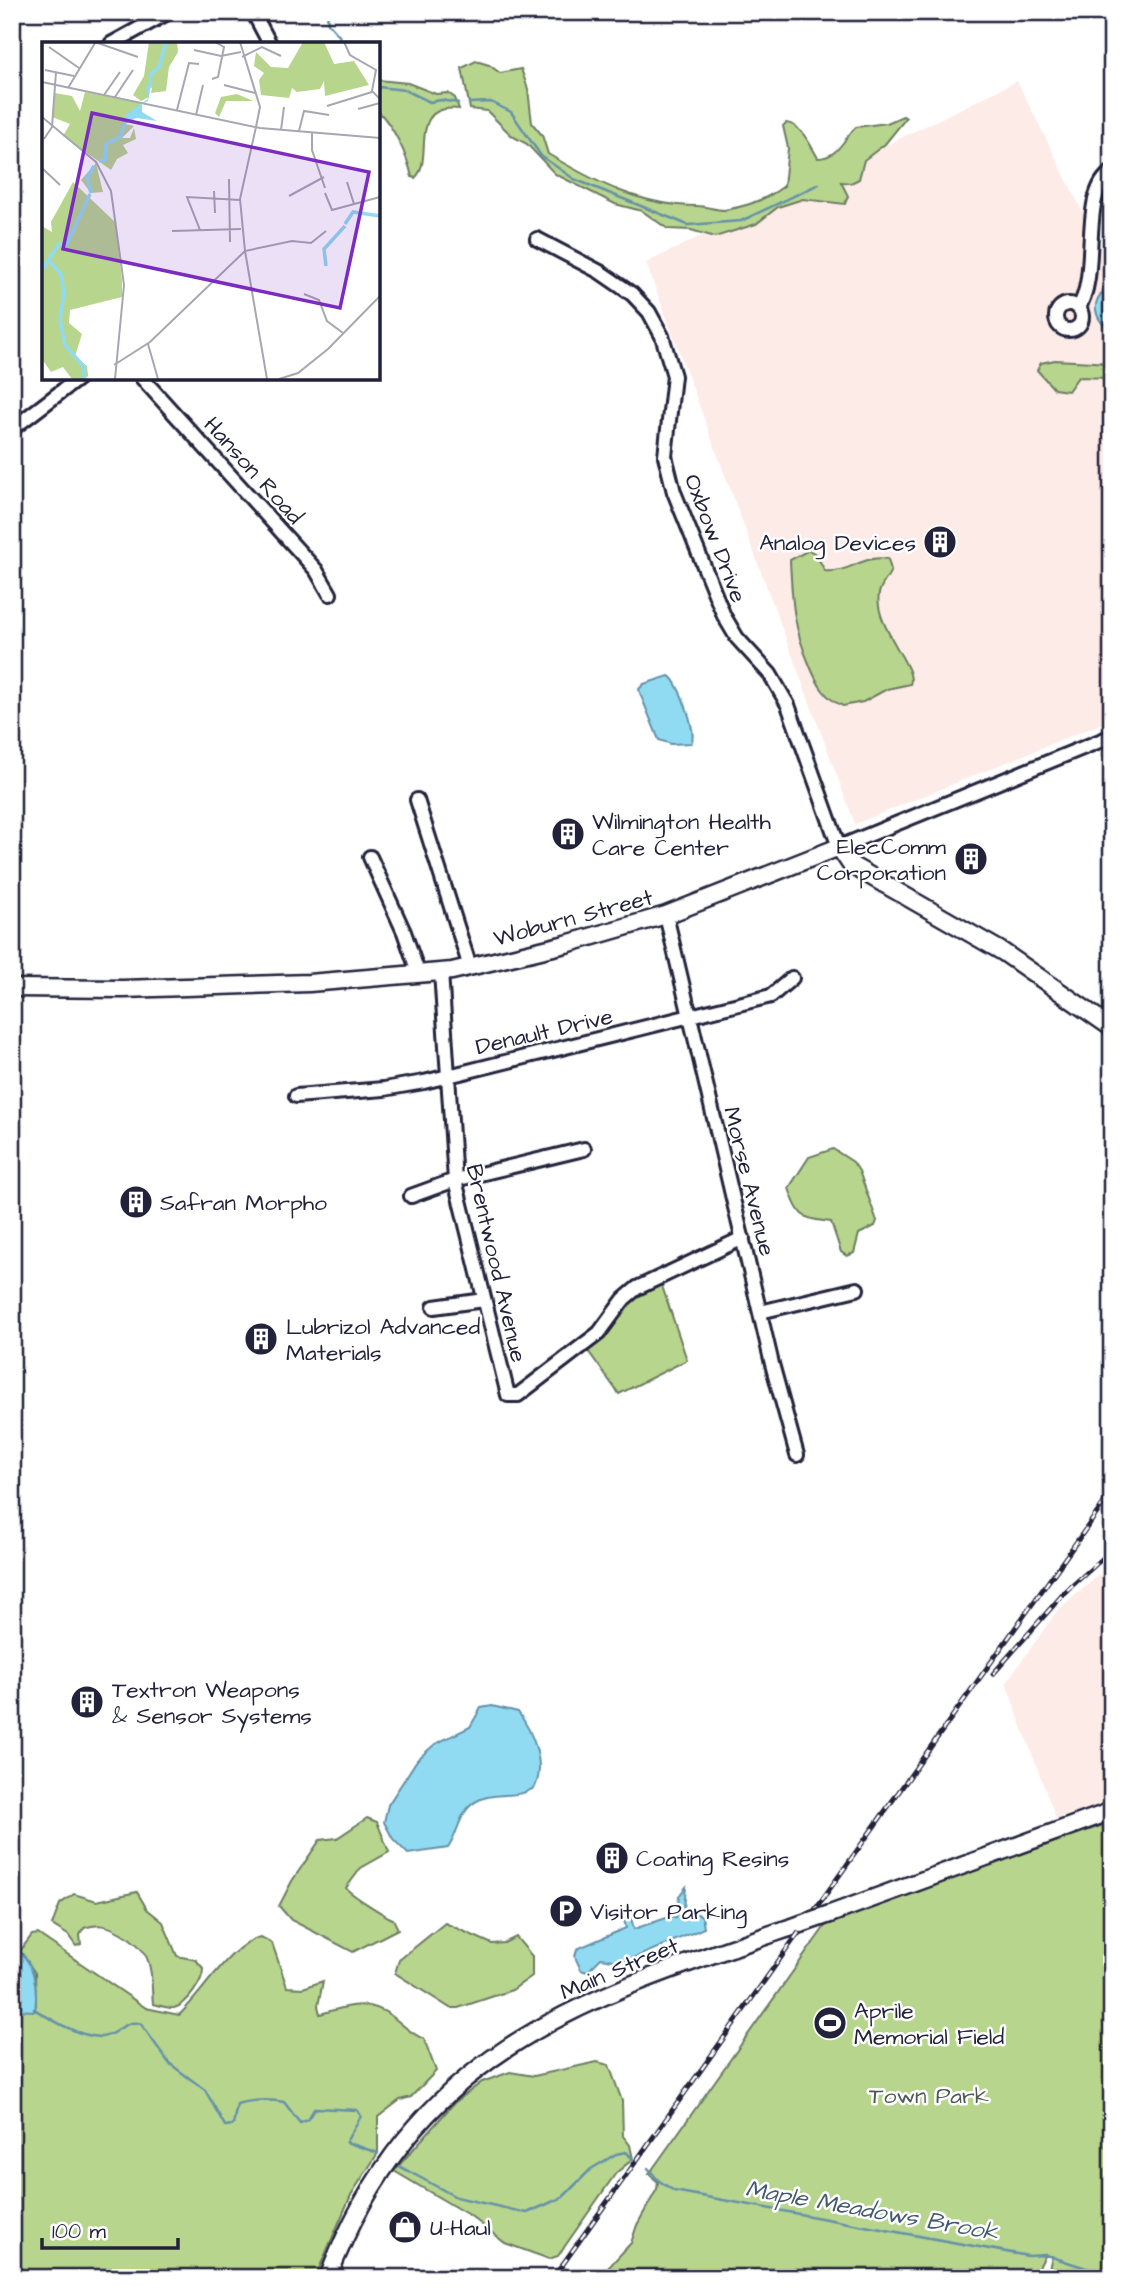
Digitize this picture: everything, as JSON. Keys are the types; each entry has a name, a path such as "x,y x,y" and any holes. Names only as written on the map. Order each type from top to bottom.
{"main road":[{"name":"Woburn Street","path":"12,988 102,989 309,983 441,972 470,967 666,915 839,847"},
{"path":"839,847 850,865 1003,952 1112,1028"},
{"name":"Main Street","path":"328,2278 356,2212 394,2151 429,2110 479,2066 591,2001 1112,1811"}],"street":[{"path":"115,42 169,12"},
{"path":"253,12 269,42"},
{"path":"1077,308 1086,284 1099,185 1112,172"},
{"name":"Oxbow Drive","path":"537,239 618,283 640,303 658,327 674,376 665,456 674,492 724,616 737,638 771,674 788,705 839,847"},
{"path":"12,429 76,380"},
{"name":"Hanson Road","path":"144,380 316,570 330,594"},
{"name":"Woburn Street","path":"839,847 1112,736"},
{"path":"416,800 470,967"},
{"path":"370,858 404,932 419,975"},
{"name":"Morse Avenue","path":"666,915 760,1312 797,1455"},
{"name":"Brentwood Avenue","path":"441,972 455,1180 507,1394 512,1397 518,1395 599,1333 624,1299 636,1288 743,1238"},
{"name":"Denault Drive","path":"296,1096 397,1088 447,1077 773,996 792,978"},
{"path":"411,1196 455,1180 584,1149"},
{"path":"760,1312 857,1289"},
{"path":"434,1307 484,1300"}],"shaded area":[{"path":"1017,81 1112,270 1112,719 855,824 646,263"},
{"path":"1112,1564 1112,1800 1056,1819 1006,1683 1057,1611"}],"green space":[{"path":"476,61 489,65 500,73 521,69 528,89 532,123 542,135 548,154 601,183 638,197 676,205 732,209 763,199 784,186 788,148 783,126 786,123 801,131 818,158 831,155 856,127 887,123 903,116 906,118 885,144 864,160 859,179 851,183 841,182 848,196 845,204 803,199 778,207 756,224 715,237 691,230 668,229 642,211 615,204 555,174 527,144 512,136 487,111 470,109 462,68"},
{"path":"380,80 408,83 436,94 448,93 455,98 459,109 443,110 433,115 427,124 423,159 415,178 412,177 403,151 380,113"},
{"path":"1055,360 1112,363 1112,386 1108,378 1078,377 1068,391 1054,389 1037,370 1041,363"},
{"path":"809,550 816,554 825,571 841,570 872,559 888,559 891,570 880,591 879,606 888,632 908,668 910,684 887,689 863,702 843,706 822,690 804,652 793,601 790,560"},
{"path":"833,1149 853,1162 859,1171 877,1221 875,1226 859,1234 854,1253 847,1256 841,1252 831,1222 803,1215 789,1188 809,1157"},
{"path":"660,1280 687,1360 619,1394 586,1348 627,1301"},
{"path":"367,1818 377,1822 389,1852 361,1868 346,1888 393,1919 398,1929 353,1952 291,1920 279,1906 292,1881 320,1840 337,1838"},
{"name":"Town Park","path":"1112,1822 1112,2278 1047,2278 1052,2256 1045,2256 1033,2278 605,2278 608,2268 631,2243 637,2225 657,2189 658,2182 649,2174 828,1922"},
{"path":"137,1892 147,1909 163,1922 177,1956 196,1960 203,1968 201,1979 194,1991 174,2008 153,2004 149,1962 132,1940 111,1928 94,1926 84,1928 80,1935 81,1944 76,1946 68,1935 52,1925 60,1904 74,1894 97,1901"},
{"path":"445,1923 492,1944 504,1943 516,1937 532,1956 532,1976 512,1990 458,2008 450,2008 395,1973 399,1960"},
{"path":"38,1934 146,2008 179,2015 228,1958 250,1941 261,1937 272,1943 287,1987 303,1988 323,1981 318,2006 320,2014 349,2006 375,2007 424,2039 436,2071 411,2097 400,2100 378,2117 378,2153 351,2195 315,2278 12,2278 12,1994 36,2005 35,1973 20,1951 32,1935"},
{"path":"597,2062 609,2065 622,2101 623,2136 630,2145 633,2159 616,2173 558,2256 549,2259 505,2243 472,2217 394,2171 454,2103 482,2082 510,2072 534,2076"}],"water":[{"path":"1112,286 1112,332 1100,321 1096,308 1099,296"},
{"path":"669,676 678,687 686,708 692,729 691,743 671,744 659,740 641,696 639,689 644,684"},
{"path":"492,1706 518,1712 528,1728 538,1758 535,1787 519,1794 493,1796 476,1802 465,1812 448,1848 408,1854 393,1839 384,1822 388,1805 417,1760 435,1744 470,1727 481,1708"},
{"path":"686,1887 684,1909 702,1916 704,1928 625,1962 601,1958 587,1972 581,1970 575,1957 577,1949 626,1928 624,1920 631,1918 634,1929 672,1916 676,1918 679,1896"},
{"path":"12,1947 26,1958 33,1974 35,2011 12,2010"}],"waterway":[{"path":"327,12 328,23 340,37 339,42"},
{"path":"380,87 405,90 430,102 441,100 458,103"},
{"path":"469,103 491,102 511,112 541,156 574,179 688,225 741,221 819,184"},
{"name":"Maple Meadows Brook","path":"34,2009 66,2027 93,2036 107,2036 130,2023 141,2024 169,2063 205,2090 225,2126 233,2125 237,2104 254,2101 284,2102 300,2123 307,2120 315,2108 357,2110 361,2116 346,2142 378,2153"},
{"name":"Maple Meadows Brook","path":"397,2165 456,2197 527,2213 563,2197 591,2169 616,2154 626,2152 633,2159"},
{"name":"Maple Meadows Brook","path":"648,2168 658,2180 674,2191 1028,2256 1046,2255 1089,2269 1091,2278"}],"railway":[{"path":"553,2278 1112,1492"},
{"path":"993,1674 1065,1592 1112,1550"}],"place":[{"name":"Analog Devices","path":"940,542"},
{"name":"Wilmington Health Care Center","path":"568,834"},
{"name":"ElecComm Corporation","path":"971,859"},
{"name":"Safran Morpho","path":"136,1202"},
{"name":"Lubrizol Advanced Materials","path":"261,1339"},
{"name":"Textron Weapons & Sensor Systems","path":"87,1702"},
{"name":"Coating Resins","path":"612,1858"},
{"name":"Visitor Parking","path":"566,1911"},
{"name":"Aprile Memorial Field","path":"830,2023"},
{"name":"U-Haul","path":"405,2227"}]}
